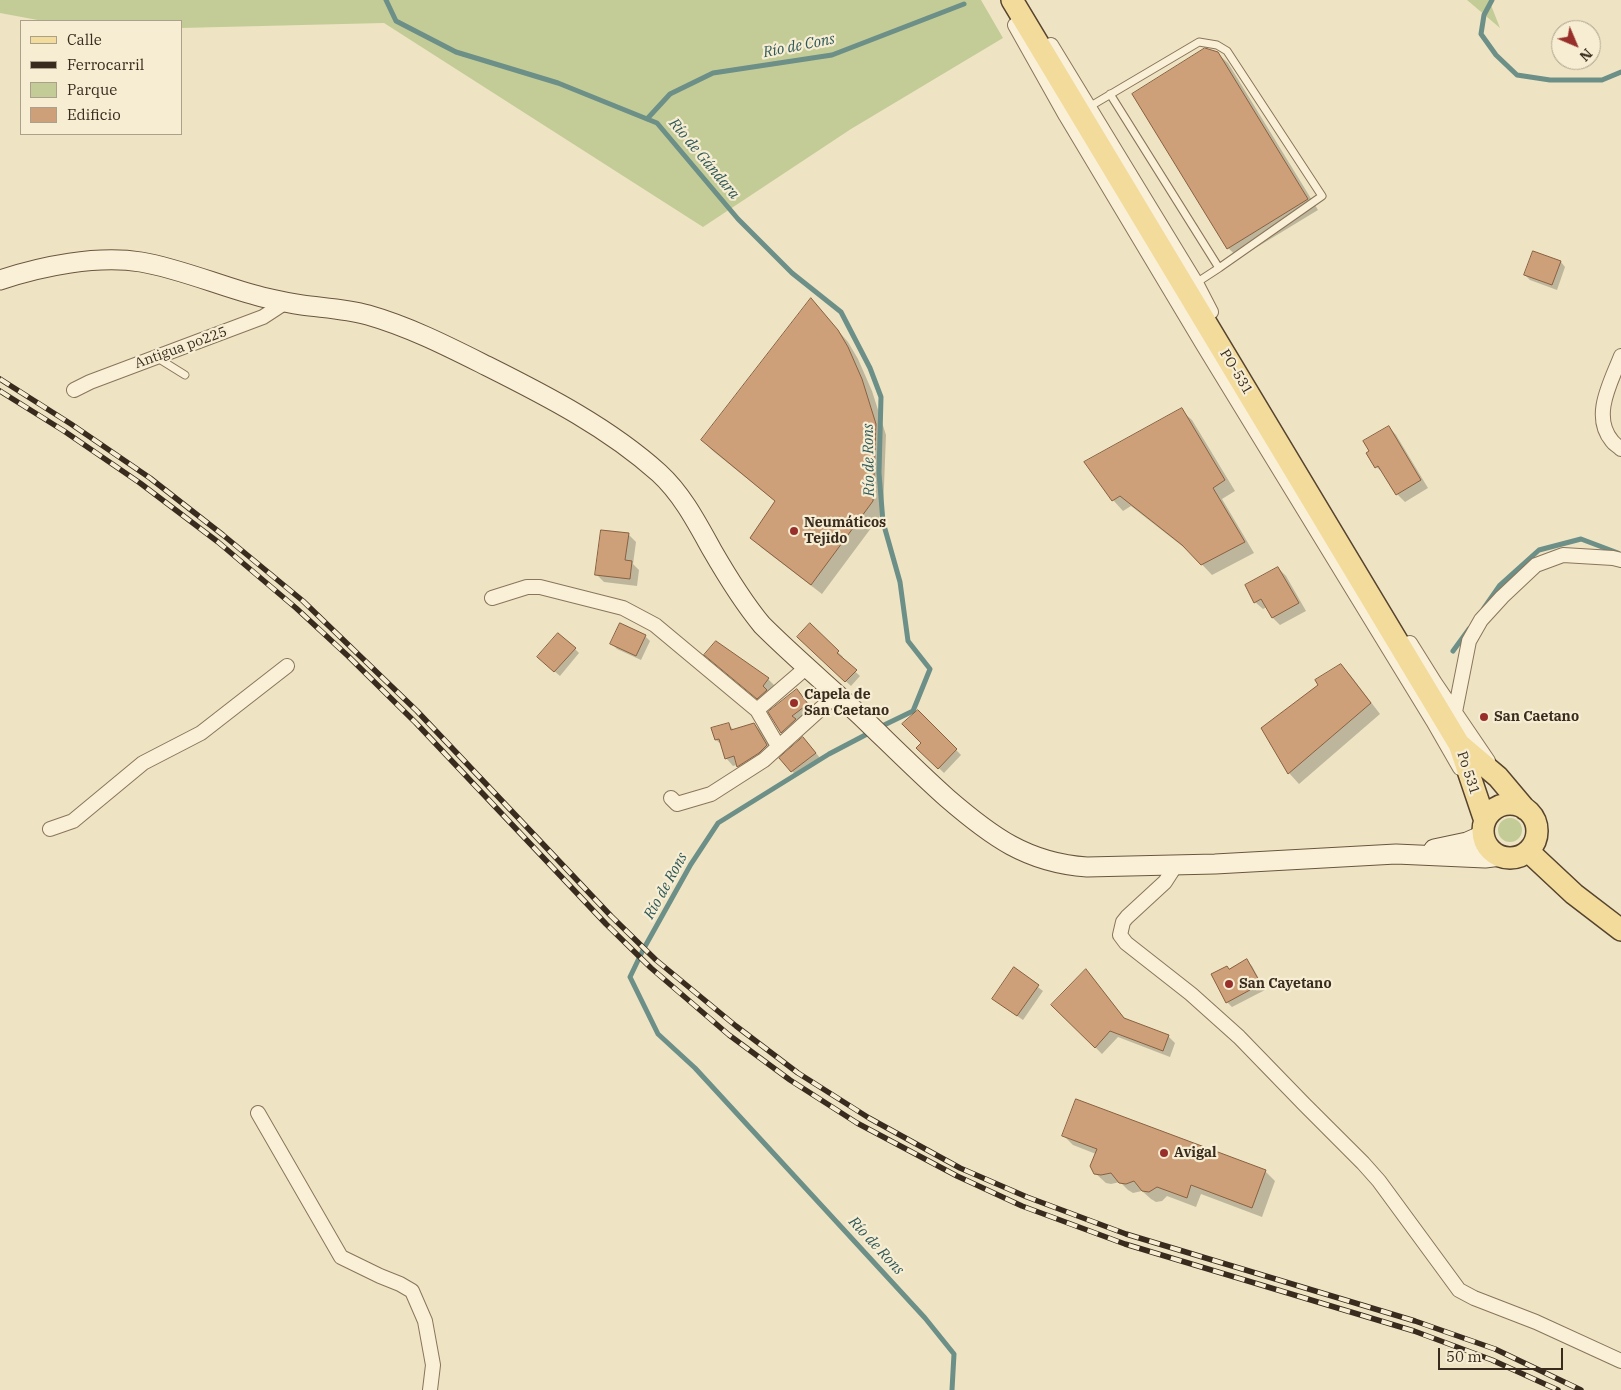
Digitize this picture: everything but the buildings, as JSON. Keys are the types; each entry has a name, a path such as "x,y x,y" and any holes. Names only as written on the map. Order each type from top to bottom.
{"main road":[{"name":"PO-531","path":"1012,0 1459,744"},
{"path":"0,280 25,272 92,261 127,260 160,266 243,292 286,302 347,310 407,328 522,384 621,442 660,474 692,513 713,552 749,610 779,642 838,694 935,787 984,829 1038,858 1067,866 1087,867 1176,865 1406,854 1485,858 1515,857 1528,851 1535,839 1536,828 1533,817 1525,809 1516,805 1502,805 1494,809 1484,828 1468,842 1406,854"},
{"name":"Po 531","path":"1459,744 1484,828"},
{"name":"Po 531","path":"1459,744 1498,777"},
{"name":"PO-531","path":"1498,777 1525,809"},
{"path":"1484,828 1487,846 1501,856"},
{"path":"1528,851 1574,894 1621,930"}],"street":[{"name":"PO-531","path":"1002,0 1066,116 1234,396 1428,713 1476,796"},
{"name":"PO-531","path":"1023,0 1196,284 1236,359 1393,615 1498,777"},
{"name":"Antigua po225","path":"74,390 90,382 263,317 286,302"},
{"path":"1621,356 1602,405 1604,424 1612,441 1621,449"},
{"path":"1455,712 1469,641 1482,620 1502,597 1536,565 1563,555 1621,560"},
{"path":"492,598 527,587 540,587 623,608 655,625 757,710 778,746"},
{"path":"50,829 73,821 143,763 201,733 287,666"},
{"path":"757,710 807,667"},
{"path":"671,798 677,804 711,794 764,760 838,694"},
{"path":"1176,865 1165,882 1123,922 1120,935 1126,943 1191,994 1239,1036 1363,1162 1460,1290 1474,1298 1536,1322 1621,1361"},
{"path":"258,1113 341,1257 412,1291 425,1321 433,1365 430,1390"}],"lane":[{"path":"1089,107 1199,42 1217,45 1227,51 1322,196 1196,284"},
{"path":"1110,94 1219,268"},
{"path":"156,357 185,375"}],"green space":[{"path":"0,0 981,0 1003,38 851,129 703,227 384,23 182,28 182,20 38,20 0,13"},
{"path":"1467,0 1489,0 1500,28"},
{"path":"1510,818 1518,822 1522,830 1518,838 1510,842 1502,838 1498,830 1502,822"}],"waterway":[{"name":"Río de Gándara","path":"386,0 396,21 456,52 558,83 657,123 738,219 792,273 841,312 870,368 881,397 879,473 883,522 900,582 908,641 930,669 913,711 878,728"},
{"name":"Río de Cons","path":"1492,0 1484,15 1481,34 1496,55 1517,75 1550,80 1602,80 1621,72"},
{"name":"Río de Cons","path":"647,119 670,94 713,73 832,55 964,4"},
{"path":"1484,608 1500,585 1539,550 1581,539 1618,553"},
{"path":"1453,651 1469,629"},
{"name":"Río de Rons","path":"871,732 829,754 718,823 691,864 630,977 658,1034 695,1068 925,1318 954,1354 952,1390"}],"railway":[{"path":"0,379 71,424 150,478 303,601 417,711 611,916 656,960 736,1026 798,1073 869,1118 960,1168 1027,1197 1126,1234 1415,1321 1495,1349 1581,1390"},
{"path":"0,391 64,431 140,483 218,542 296,608 416,723 606,924 651,968 729,1035 790,1080 857,1123 957,1176 1022,1206 1125,1244 1414,1331 1492,1360 1558,1390"}],"place":[{"name":"Neumáticos Tejido","path":"794,531"},
{"name":"Capela de San Caetano","path":"794,703"},
{"name":"San Caetano","path":"1484,717"},
{"name":"San Cayetano","path":"1229,984"},
{"name":"Avigal","path":"1164,1153"}]}
